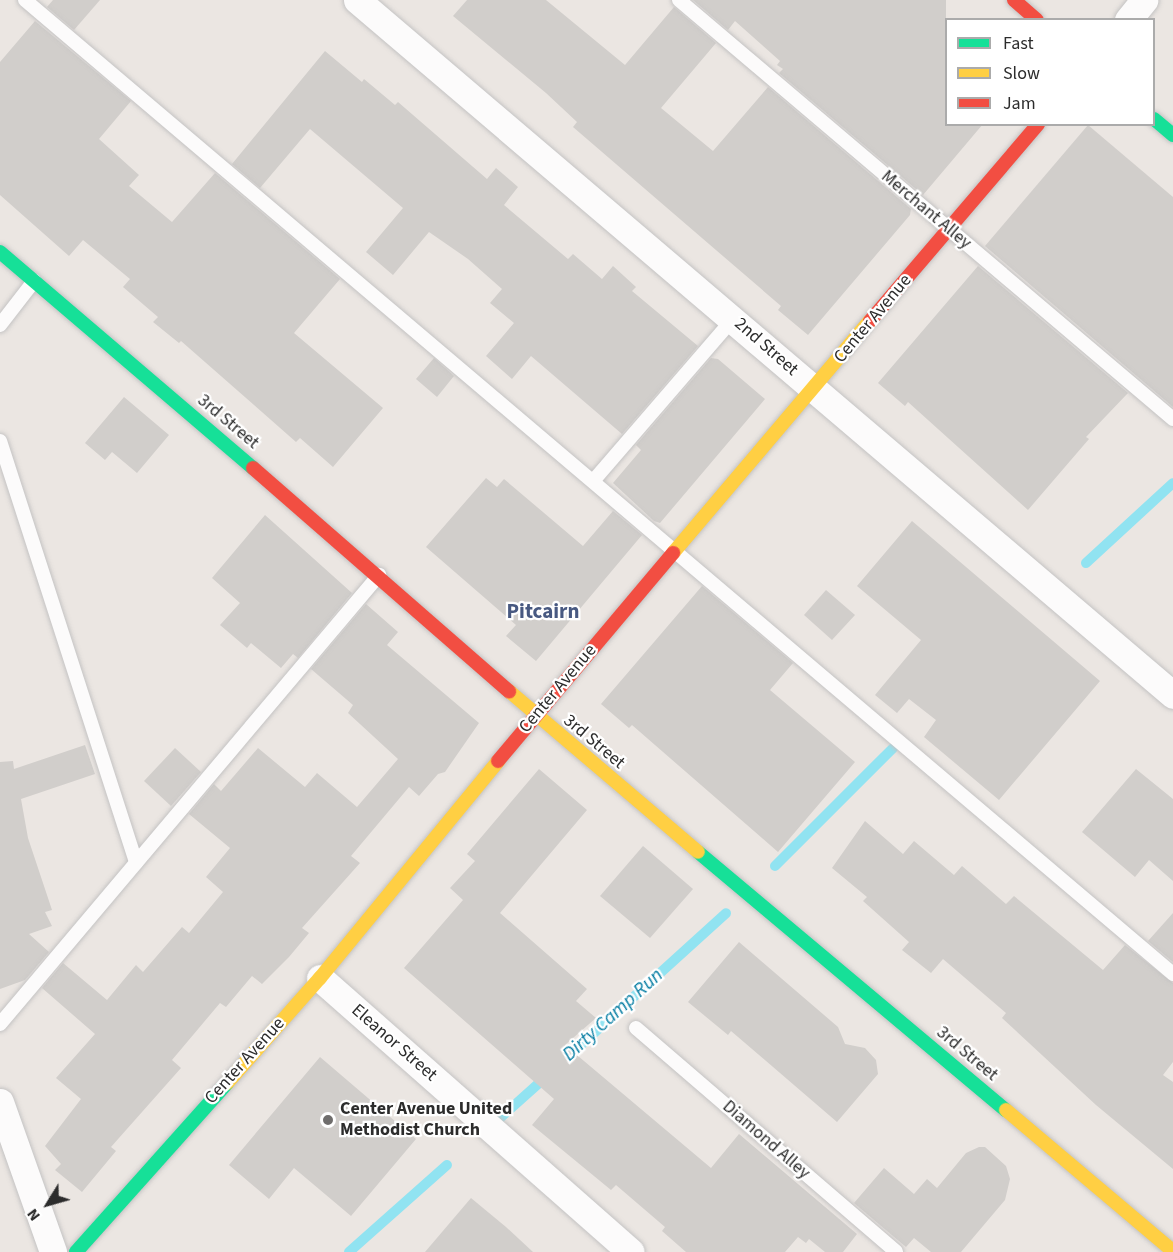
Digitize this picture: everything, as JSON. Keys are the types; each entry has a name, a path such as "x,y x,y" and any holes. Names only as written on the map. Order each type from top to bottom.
{"street":[{"name":"2nd Street","path":"357,0 1173,695"},
{"path":"1014,0 1035,18"},
{"path":"1130,18 1144,0"},
{"path":"1155,119 1173,135"},
{"name":"Center Avenue","path":"76,1252 320,978 535,715 1036,126"},
{"name":"3rd Street","path":"0,252 379,574 535,715 1173,1251"},
{"name":"Eleanor Street","path":"320,978 631,1252"},
{"path":"0,1102 53,1252"}],"lane":[{"path":"25,0 594,480 1173,974"},
{"name":"Merchant Alley","path":"679,0 1173,419"},
{"path":"0,325 34,281"},
{"path":"594,480 733,319"},
{"path":"0,441 136,863"},
{"path":"0,1024 379,574"},
{"name":"Diamond Alley","path":"636,1028 896,1252"}],"building":[{"path":"53,0 100,0 74,30 47,7"},
{"path":"467,0 546,0 625,65 674,7 716,43 661,108 713,151 768,87 911,209 910,215 808,335 778,310 781,306 573,127 577,122 546,93 453,16"},
{"path":"693,0 946,0 945,126 981,126 923,195 779,73 783,69 777,65 780,61 735,21 728,30"},
{"path":"35,21 131,101 99,139 139,175 129,186 172,222 215,173 340,279 294,333 383,408 333,467 300,438 296,442 181,341 179,343 153,322 158,317 123,287 130,279 83,240 69,256 0,195 0,62"},
{"path":"325,51 362,82 364,79 395,105 398,102 487,179 496,168 518,187 504,205 568,259 573,254 602,279 613,266 636,287 632,291 698,346 622,434 531,356 512,379 486,356 514,323 490,303 502,289 468,259 429,232 393,275 366,252 403,208 310,129 260,188 232,164"},
{"path":"1087,126 1173,197 1173,407 985,246"},
{"path":"978,266 1128,393 1086,437 1089,439 1028,510 908,402 905,406 878,383"},
{"path":"434,358 454,376 437,397 416,379"},
{"path":"711,358 718,359 765,399 660,523 654,521 613,483 641,450 636,445"},
{"path":"124,397 169,435 137,473 112,452 105,460 85,443"},
{"path":"486,478 497,487 504,479 583,546 613,511 642,535 536,661 506,636 516,625 426,547"},
{"path":"265,515 352,593 298,658 293,654 281,668 251,643 247,648 220,625 240,603 212,578"},
{"path":"912,521 1100,681 999,800 924,737 936,720 909,699 897,713 875,695 921,640 857,586"},
{"path":"702,586 793,663 770,690 855,762 778,852 632,725 629,728 601,704"},
{"path":"826,590 855,615 832,640 804,615"},
{"path":"366,604 398,632 387,645 479,723 445,772 438,774 419,796 409,787 351,856 360,863 302,928 309,933 289,957 262,984 252,976 226,1007 220,1003 172,1060 181,1068 111,1147 116,1151 82,1192 55,1170 61,1164 45,1146 81,1099 56,1078 95,1034 42,988 63,963 107,1000 136,965 143,972 182,927 189,933 223,892 206,877 230,848 189,814 214,784 221,791 258,748 305,787 317,773 357,807 398,759 348,713 353,705 311,669"},
{"path":"85,745 95,774 21,799 28,838 52,910 45,912 52,926 29,934 49,952 25,980 0,989 0,762 13,761 14,769"},
{"path":"175,748 201,772 171,806 144,781"},
{"path":"539,769 587,810 500,913 587,989 576,1001 596,1018 565,1045 711,1168 739,1134 857,1234 843,1252 825,1252 809,1239 806,1243 798,1237 785,1252 686,1252 662,1231 665,1227 616,1185 611,1190 532,1125 554,1099 404,968 463,900 450,888 475,861 467,854"},
{"path":"1136,769 1173,799 1173,881 1149,860 1135,877 1082,832"},
{"path":"865,821 903,854 914,841 954,875 962,866 1006,904 1014,896 1103,970 1125,945 1173,983 1173,1062 1163,1075 1173,1082 1173,1169 1096,1105 1002,1018 1006,1013 943,959 931,973 902,950 909,942 863,901 867,897 832,868"},
{"path":"643,846 693,889 650,938 600,896"},
{"path":"1173,913 1173,962 1148,941"},
{"path":"739,942 838,1027 845,1044 865,1048 876,1060 878,1074 837,1122 731,1031 728,1035 688,1002"},
{"path":"320,1057 416,1139 351,1216 294,1168 269,1199 229,1165"},
{"path":"979,1147 985,1147 1006,1166 1010,1179 1005,1200 961,1252 931,1252 914,1238 906,1247 854,1203 884,1168 914,1194 927,1179 937,1188 966,1153"},
{"path":"471,1198 506,1227 533,1252 425,1252"}],"waterway":[{"name":"Dirty Camp Run","path":"1086,563 1173,483"},
{"name":"Dirty Camp Run","path":"775,866 893,748"},
{"name":"Dirty Camp Run","path":"563,1061 726,913"},
{"name":"Dirty Camp Run","path":"500,1118 547,1076"},
{"name":"Dirty Camp Run","path":"349,1252 447,1165"}],"traffic: fast":[{"path":"1155,120 1173,135"},
{"path":"0,252 253,468"},
{"path":"698,852 1006,1110"},
{"path":"76,1252 227,1083"}],"traffic: slow":[{"path":"673,553 870,321"},
{"path":"509,691 698,852"},
{"path":"227,1083 320,978 498,761"},
{"path":"1006,1110 1173,1251"}],"traffic: jam":[{"path":"1014,0 1035,18"},
{"path":"870,321 1036,126"},
{"path":"253,468 509,691"},
{"path":"498,761 673,553"}],"place":[{"name":"Center Avenue United Methodist Church","path":"328,1120"}],"district":[{"name":"Pitcairn","path":"543,611"}]}
